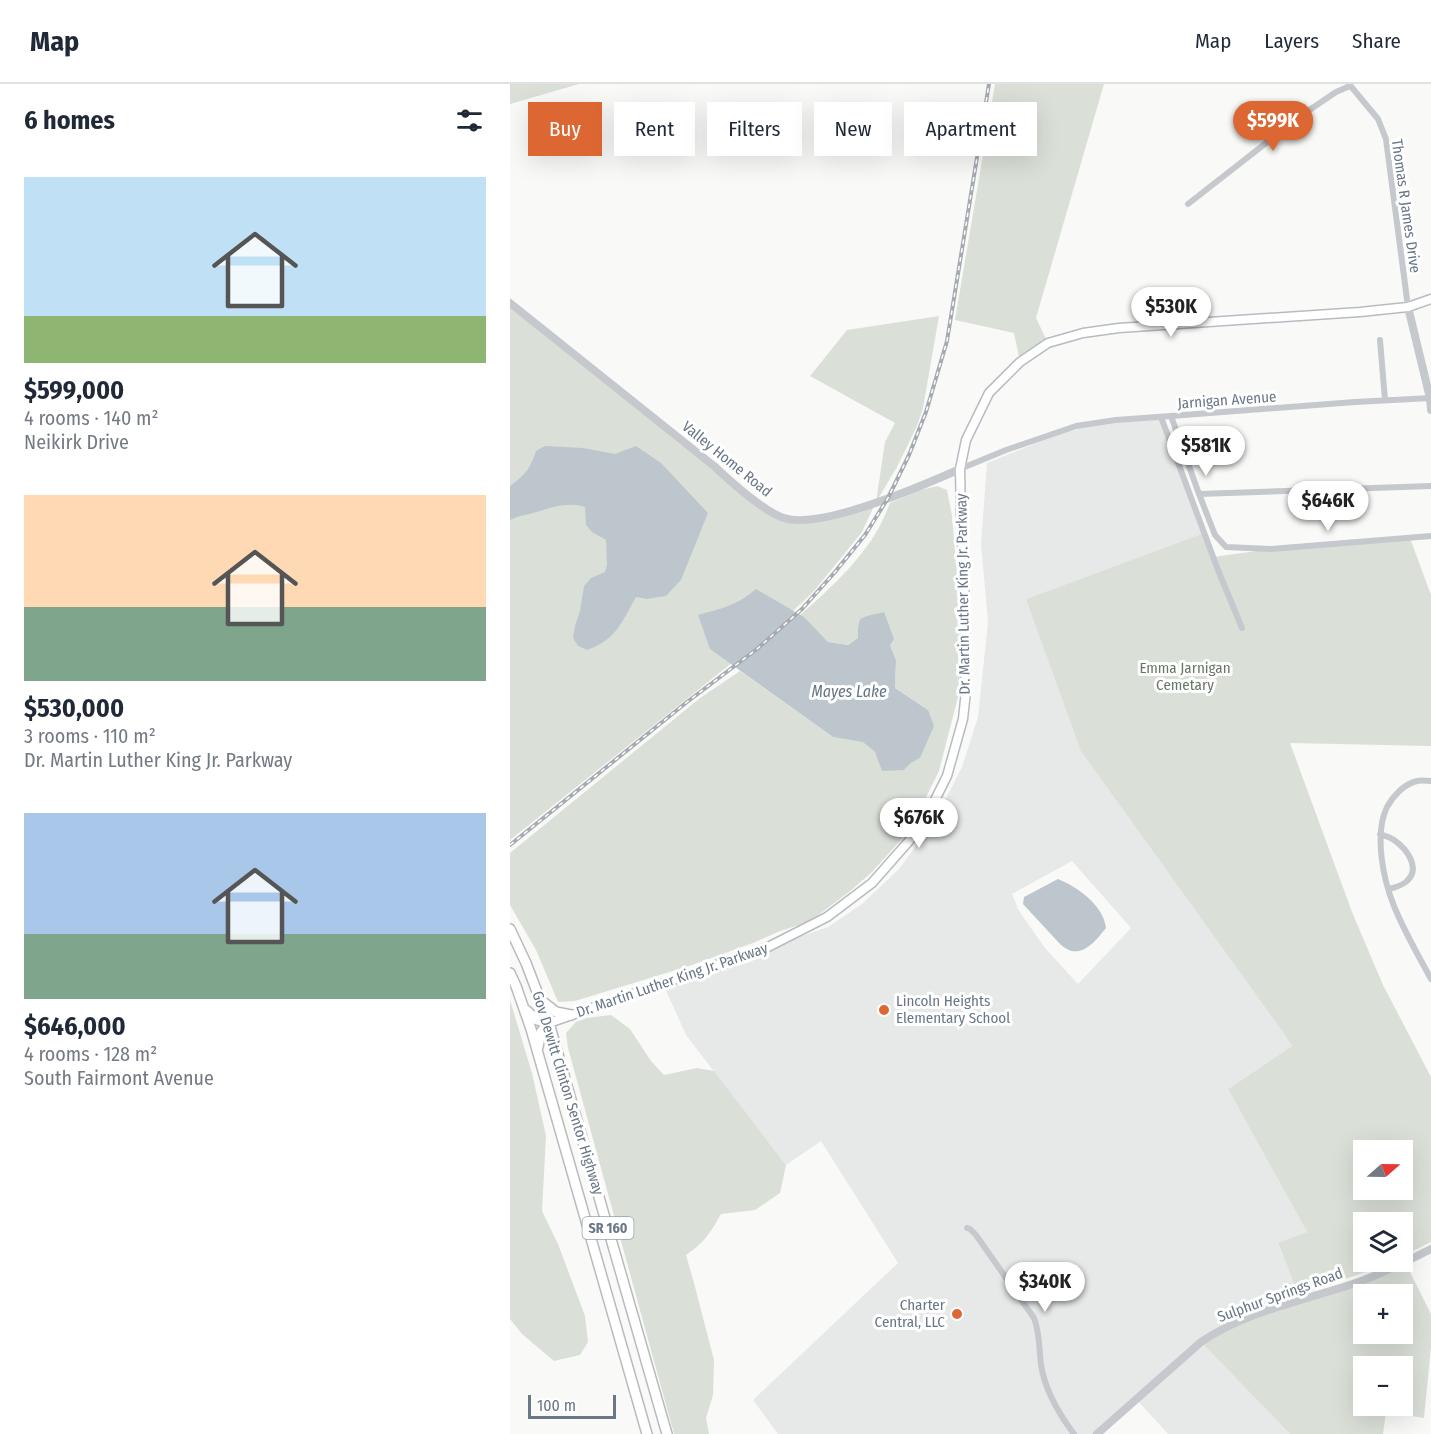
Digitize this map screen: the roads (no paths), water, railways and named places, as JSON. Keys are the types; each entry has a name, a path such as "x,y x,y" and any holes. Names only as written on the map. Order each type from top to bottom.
{"highway":[{"name":"Gov Dewitt Clinton Sentor Highway","path":"510,928 549,1023 667,1434"},
{"name":"Gov Dewitt Clinton Sentor Highway","path":"510,973 537,1051 647,1434"},
{"path":"539,998 556,1012 571,1015"},
{"path":"524,1008 537,1020 549,1023 541,1032 537,1051"}],"main road":[{"name":"Dr. Martin Luther King Jr. Parkway","path":"549,1023 768,947 827,917 872,883 909,841 932,806 947,776 963,718 966,659 960,469 966,440 989,393 1020,362 1048,344 1083,333 1119,328 1360,312 1408,307 1431,299"}],"street":[{"path":"1188,204 1302,115 1349,85"},
{"name":"Thomas R James Drive","path":"1349,85 1378,119 1386,140 1408,307"},
{"name":"Valley Home Road","path":"510,303 762,506 785,519 806,520 838,514 910,491 960,469"},
{"path":"1408,307 1431,410"},
{"path":"1380,340 1385,400"},
{"name":"Jarnigan Avenue","path":"960,469 1006,450 1076,426 1116,420 1430,398"},
{"path":"1171,416 1215,535 1226,547 1271,549 1431,536"},
{"path":"1161,417 1242,628"},
{"path":"1199,494 1431,486"},
{"path":"1431,781 1416,781 1401,789 1391,801 1383,817 1380,834 1383,866 1394,905 1431,979"},
{"path":"1380,834 1393,839 1405,849 1411,859 1413,870 1412,876 1405,884 1389,889"},
{"path":"967,1228 976,1235 1034,1318 1038,1330 1041,1364 1047,1385 1058,1411 1074,1434"},
{"name":"Sulphur Springs Road","path":"1097,1434 1201,1342 1216,1332 1289,1304 1365,1280 1431,1249"}],"water":[{"path":"545,446 583,448 615,454 636,446 661,463 708,513 681,580 666,596 647,599 636,597 612,635 587,650 578,646 573,638 575,626 584,586 591,578 605,572 606,540 592,532 586,525 585,507 578,505 559,506 510,520 510,486 532,463 536,451"},
{"name":"Mayes Lake","path":"756,589 804,617 828,642 848,645 858,638 860,619 884,612 894,639 890,645 896,660 895,688 928,710 934,726 920,758 904,770 882,771 875,752 863,742 833,737 710,649 698,615 735,603"},
{"path":"1058,879 1089,898 1104,920 1106,928 1091,944 1080,951 1067,949 1060,944 1023,904 1024,897"}],"railway":[{"path":"510,845 687,702 757,649 802,609 865,535 888,498 909,455 926,412 947,341 989,84"}],"place":[{"name":"Lincoln Heights Elementary School","path":"884,1010"},
{"name":"Charter Central, LLC","path":"957,1314"}],"park label":[{"name":"Emma Jarnigan Cemetary","path":"1185,676"}]}
